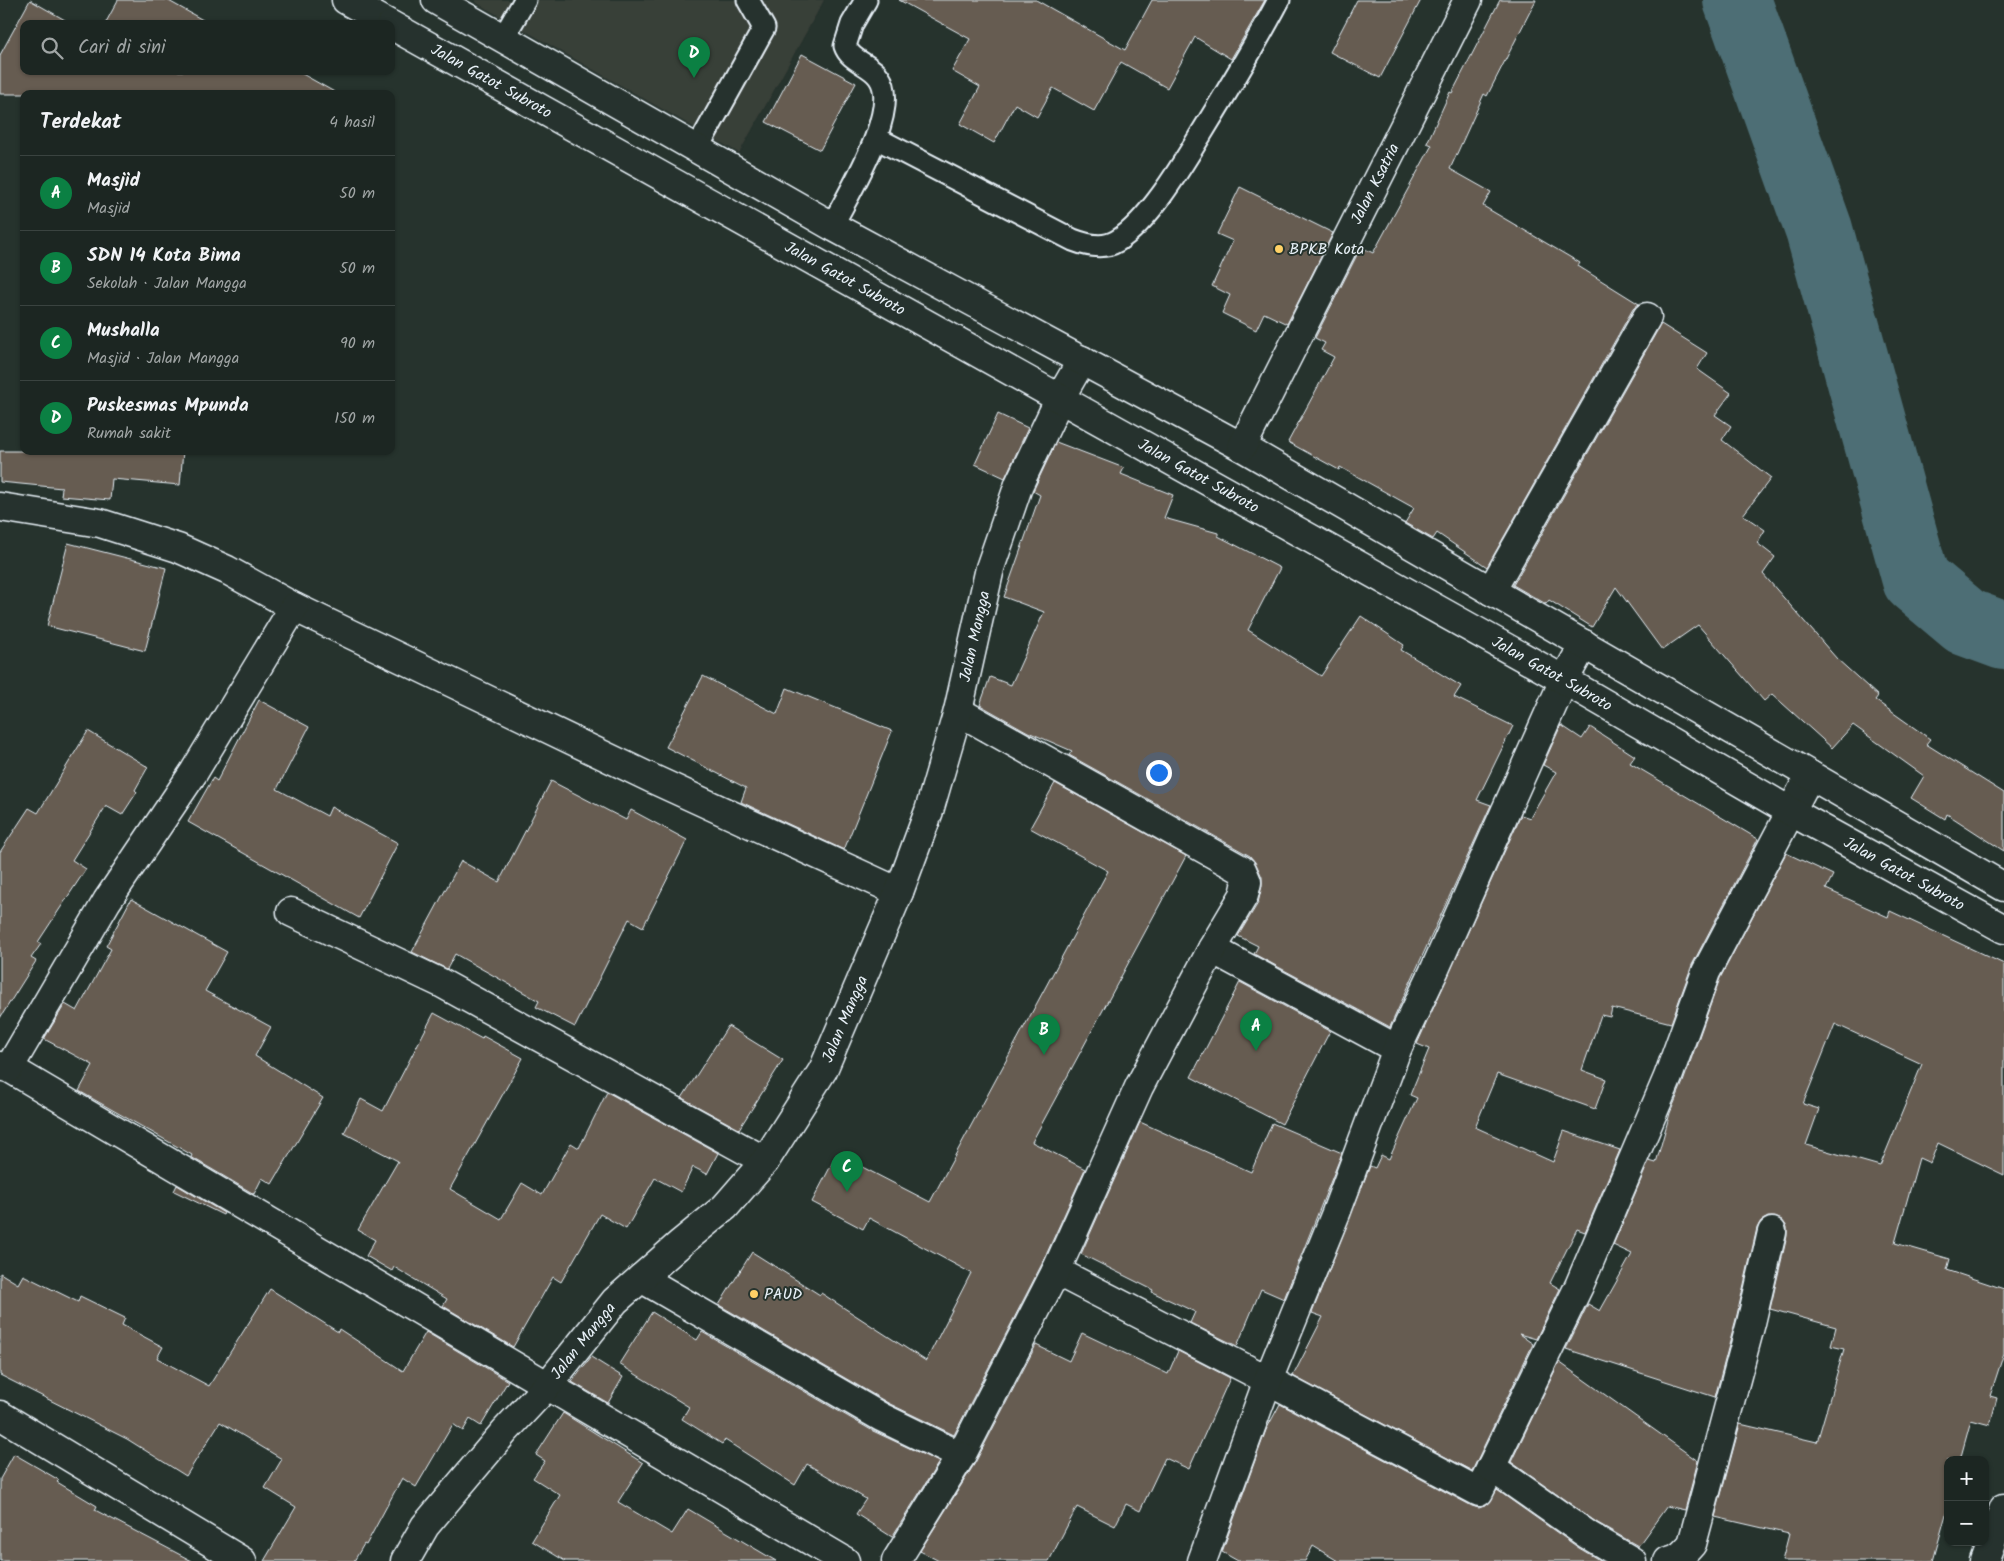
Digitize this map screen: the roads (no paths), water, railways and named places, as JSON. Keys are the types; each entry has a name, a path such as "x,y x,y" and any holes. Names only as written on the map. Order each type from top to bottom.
{"street":[{"name":"Jalan Gatot Subroto","path":"346,0 383,20"},
{"path":"436,0 698,147 832,226 1242,447 2004,887"},
{"name":"Jalan Ksatria","path":"1242,447 1468,0"},
{"name":"Jalan Gatot Subroto","path":"395,27 1564,680 1790,811 2004,929"},
{"path":"568,124 590,88"},
{"path":"1491,591 1647,316"},
{"name":"Jalan Mangga","path":"405,1561 425,1526 505,1431 547,1386 615,1301 725,1207 765,1161 823,1070 899,892 929,811 958,711 990,568 1019,484 1060,398 1082,360"},
{"path":"0,507 100,523 178,548 227,570 294,607 655,780 899,892"},
{"path":"294,607 194,772 107,901 5,1067 845,1561"},
{"path":"1202,1561 1268,1380 1336,1213 1397,1049 1435,969 1564,680 1584,644"},
{"path":"896,1561 961,1456 1056,1271 1139,1087 1212,949 1244,895 1248,882 1242,870 958,711"},
{"path":"1056,1271 1268,1380 1479,1492 1579,1286 1668,1077 1706,972 1810,775"},
{"path":"292,912 441,983 765,1161"},
{"path":"1212,949 1397,1049"},
{"path":"1668,1561 1675,1560 1692,1544 1751,1323 1772,1232"},
{"path":"641,1278 881,1417 961,1456"},
{"path":"0,1415 242,1561"},
{"path":"1491,1467 1588,1535 1632,1561"},
{"path":"1984,1561 2004,1508"}],"lane":[{"path":"503,38 524,0"},
{"path":"698,147 764,28 748,0"},
{"path":"832,226 876,138 885,106 885,95 879,76 848,54 845,46 852,24 866,0"},
{"path":"876,138 1073,240 1084,244 1097,245 1116,242 1138,223 1172,181 1249,57 1279,0"}],"waterway":[{"path":"1737,0 1819,230 1916,580 1966,622 2004,636"}],"place":[{"name":"Puskesmas Mpunda","path":"694,78"},
{"name":"BPKB Kota","path":"1279,249"},
{"name":"Masjid","path":"1256,1051"},
{"name":"SDN 14 Kota Bima","path":"1044,1055"},
{"name":"Mushalla","path":"847,1192"},
{"name":"PAUD","path":"754,1294"}]}
